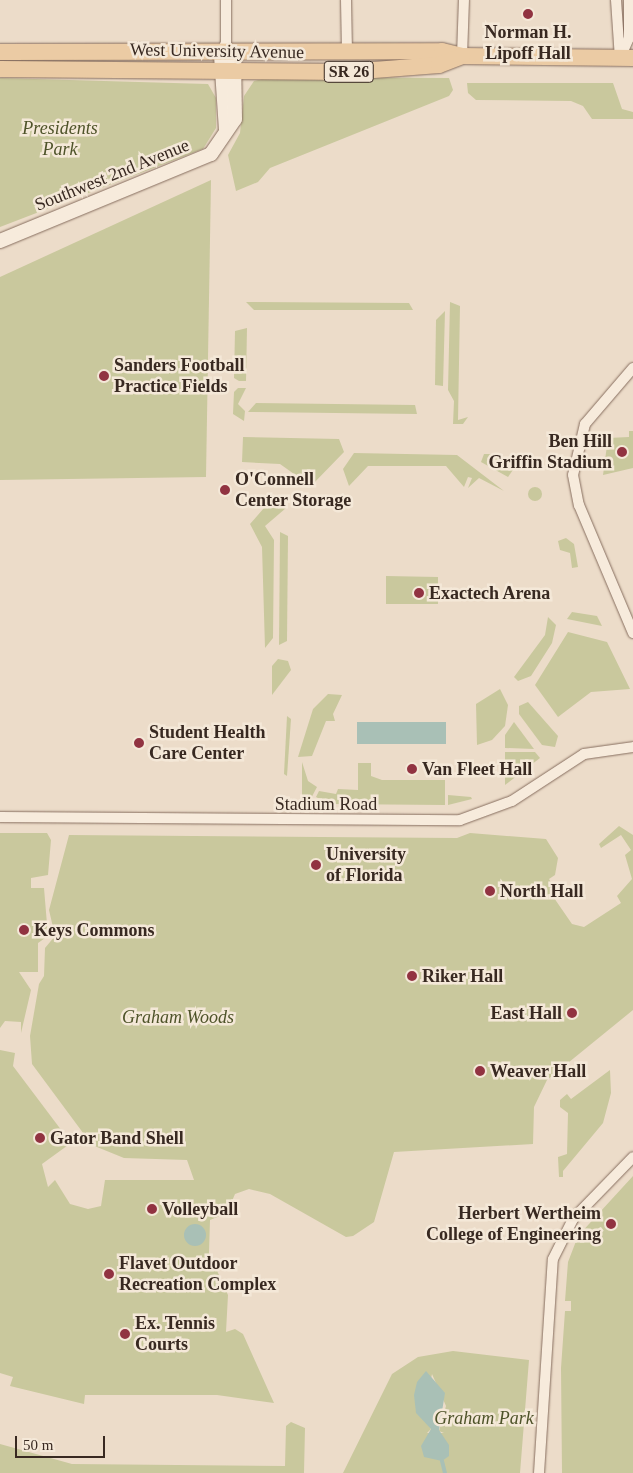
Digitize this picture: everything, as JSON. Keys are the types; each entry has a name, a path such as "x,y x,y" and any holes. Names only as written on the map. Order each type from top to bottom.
{"main road":[{"name":"West University Avenue","path":"0,69 347,53 442,51 462,56 626,58"},
{"name":"West University Avenue","path":"0,52 227,58 348,72 439,65 462,56"},
{"name":"Southwest 2nd Avenue","path":"0,241 206,157 221,143 226,130 227,58"}],"street":[{"path":"226,0 227,58"},
{"path":"346,0 347,53"},
{"path":"462,56 464,0"},
{"path":"616,0 626,58"},
{"path":"626,58 629,0"},
{"path":"633,368 586,424 573,475 579,505 633,633"},
{"name":"Stadium Road","path":"0,817 460,820 512,801 584,754 633,747"},
{"path":"539,1473 553,1259 573,1220 633,1157"}],"green space":[{"path":"270,77 449,78 453,90 449,96 270,168 258,182 236,191 228,155 240,133 244,96 254,81"},
{"name":"Presidents Park","path":"0,78 208,84 216,98 216,128 203,149 0,227"},
{"path":"467,83 613,83 622,109 633,112 633,119 592,119 583,106 571,101 476,100 468,93"},
{"name":"Sanders Football Practice Fields","path":"211,180 206,477 0,480 0,277"},
{"path":"246,302 409,303 413,310 254,310"},
{"path":"450,302 460,306 458,420 468,417 463,424 453,424 454,401 448,390"},
{"path":"445,311 443,386 435,385 436,320"},
{"path":"247,328 246,381 239,381 234,378 235,331"},
{"path":"238,388 246,388 238,404 245,411 244,421 233,414 234,392"},
{"path":"256,403 415,405 417,414 248,412"},
{"name":"Ben Hill Griffin Stadium","path":"629,431 633,431 633,468 603,475 608,438 629,437"},
{"path":"243,437 339,439 344,452 311,486 280,464 242,462"},
{"path":"354,453 457,455 504,491 479,478 468,488 472,478 468,477 464,487 446,466 368,466 349,486 343,469"},
{"path":"484,454 493,454 515,467 508,477 481,462"},
{"path":"532,487 538,487 542,494 538,501 532,501 528,497 528,491"},
{"path":"271,500 286,508 265,526 274,540 273,638 265,648 262,547 250,524"},
{"path":"280,532 288,536 287,641 279,645"},
{"path":"566,538 574,544 578,567 572,568 570,553 560,550 558,541"},
{"path":"386,576 438,577 438,604 386,604"},
{"path":"572,612 597,616 602,626 567,619"},
{"path":"548,617 556,625 552,643 531,676 518,681 514,677 545,635"},
{"path":"568,632 607,642 630,689 591,692 558,717 535,685"},
{"path":"278,659 288,661 291,670 272,695 272,666"},
{"path":"500,689 508,705 505,726 492,740 477,745 476,704"},
{"path":"328,694 342,695 333,714 335,721 326,721 312,756 298,757 313,709"},
{"path":"528,702 558,736 555,747 542,745 519,714 519,706"},
{"path":"287,716 291,719 287,776 284,774"},
{"path":"514,722 534,749 505,748 505,735"},
{"path":"505,752 535,752 540,758 505,785"},
{"path":"302,762 308,781 317,787 308,804 302,804"},
{"path":"358,763 371,763 371,776 382,780 445,780 445,805 330,804 316,797 319,791 336,794 338,789 358,790"},
{"path":"448,795 471,797 472,799 448,805"},
{"name":"Graham Woods","path":"619,826 633,835 633,1010 547,1080 534,1107 533,1144 394,1152 374,1222 353,1236 346,1237 270,1194 249,1189 235,1194 227,1213 210,1220 209,1253 228,1295 226,1332 235,1329 243,1334 274,1403 217,1395 85,1395 84,1404 10,1386 13,1377 0,1373 0,1050 15,1053 13,1066 71,1143 42,1164 48,1187 55,1180 70,1204 88,1209 101,1206 105,1180 194,1180 187,1160 124,1158 92,1145 32,1064 30,1036 39,984 44,976 45,948 55,936 49,910 69,835 457,838 470,833 546,839 558,858 555,875 549,879 556,891 552,895 572,924 584,927 621,903 617,896 632,879 625,855 631,850 621,835 601,848 599,844"},
{"path":"0,833 47,833 51,840 48,875 31,878 31,888 44,888 48,936 38,943 38,972 19,972 31,990 21,1033 21,1022 5,1021 0,1028"},
{"path":"610,1070 611,1093 603,1123 563,1171 563,1177 559,1177 558,1157 567,1154 568,1113 560,1107 560,1100 567,1094 571,1099"},
{"path":"633,1176 633,1473 562,1473 561,1368 565,1311 571,1311 571,1301 565,1301 568,1262 578,1236"},
{"name":"Graham Park","path":"453,1351 529,1360 520,1473 343,1473 392,1374 418,1357","holes":["432,1374 446,1406 439,1431 444,1433 427,1433 431,1429 423,1417"]},
{"path":"291,1422 305,1428 304,1473 0,1473 0,1444 72,1464 285,1466 286,1426"}],"shaded area":[{"path":"357,722 446,722 446,744 357,744"},
{"path":"195,1224 205,1231 206,1235 199,1245 195,1246 185,1239 184,1235 191,1225"},
{"path":"426,1371 445,1393 439,1430 449,1445 449,1456 442,1461 424,1457 421,1446 431,1429 416,1413 414,1395 417,1382"}],"waterway":[{"path":"442,1461 445,1473"}],"place":[{"name":"Norman H. Lipoff Hall","path":"528,14"},
{"name":"Sanders Football Practice Fields","path":"104,376"},
{"name":"Ben Hill Griffin Stadium","path":"622,452"},
{"name":"O'Connell Center Storage","path":"225,490"},
{"name":"Exactech Arena","path":"419,593"},
{"name":"Student Health Care Center","path":"139,743"},
{"name":"Van Fleet Hall","path":"412,769"},
{"name":"University of Florida","path":"316,865"},
{"name":"North Hall","path":"490,891"},
{"name":"Keys Commons","path":"24,930"},
{"name":"Riker Hall","path":"412,976"},
{"name":"East Hall","path":"572,1013"},
{"name":"Weaver Hall","path":"480,1071"},
{"name":"Gator Band Shell","path":"40,1138"},
{"name":"Volleyball","path":"152,1209"},
{"name":"Herbert Wertheim College of Engineering","path":"611,1224"},
{"name":"Flavet Outdoor Recreation Complex","path":"109,1274"},
{"name":"Ex. Tennis Courts","path":"125,1334"}]}
